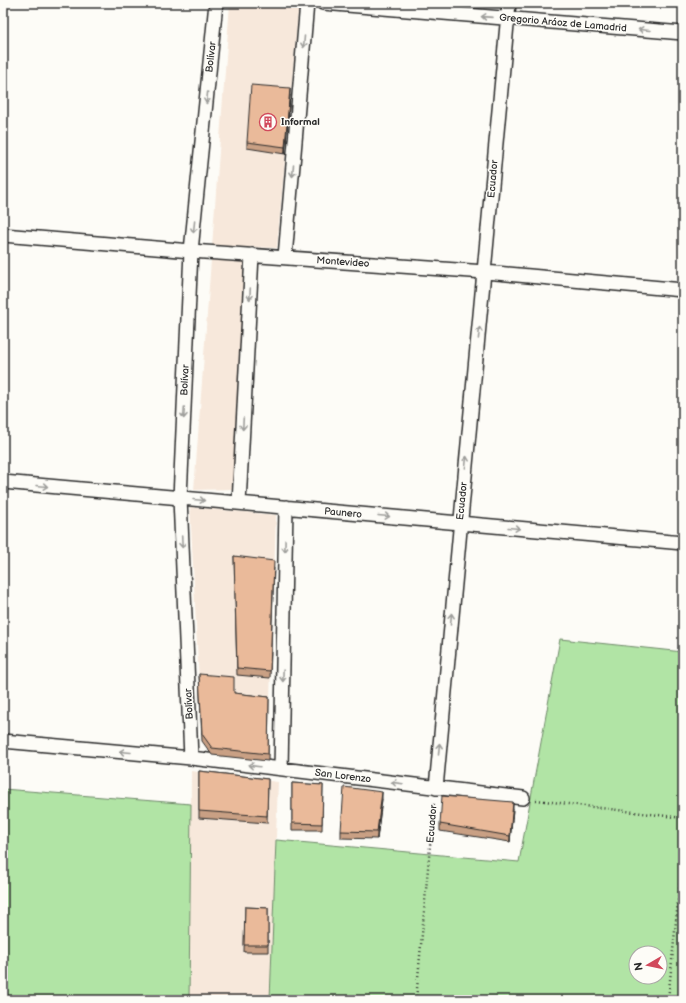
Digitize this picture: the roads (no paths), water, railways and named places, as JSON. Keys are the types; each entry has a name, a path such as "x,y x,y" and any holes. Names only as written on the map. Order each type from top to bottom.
{"street":[{"name":"Bolívar","path":"191,758 180,498 191,251 216,3"},
{"path":"286,257 307,3"},
{"name":"Gregorio Aráoz de Lamadrid","path":"323,3 683,33"},
{"name":"Ecuador","path":"436,788 509,3"},
{"name":"Montevideo","path":"3,235 191,251 484,272 683,290"},
{"path":"239,503 252,255"},
{"name":"Paunero","path":"3,482 683,543"},
{"path":"281,769 286,508"},
{"name":"San Lorenzo","path":"3,742 191,758 523,798"}],"place":[{"name":"Informal","path":"268,122"}]}
